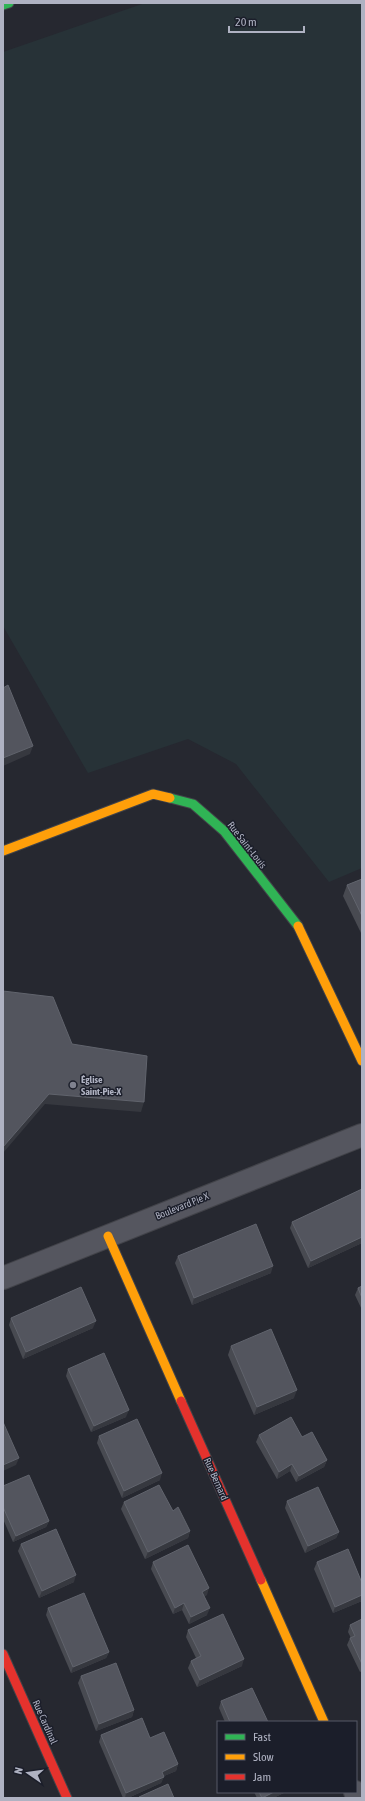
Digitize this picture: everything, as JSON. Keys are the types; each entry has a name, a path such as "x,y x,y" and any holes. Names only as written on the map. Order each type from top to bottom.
{"street":[{"path":"3,6 9,3"},
{"name":"Rue Saint-Louis","path":"3,851 153,794 193,804 224,831 297,926 362,1061"},
{"name":"Boulevard Pie X","path":"3,1278 362,1135"},
{"name":"Rue Bernard","path":"108,1236 324,1721"},
{"name":"Rue Cardinal","path":"3,1654 68,1798"}],"shaded area":[{"path":"145,3 362,3 362,868 329,882 236,764 188,739 88,773 3,626 3,52"}],"building":[{"path":"8,685 33,746 3,758 3,688"},
{"path":"362,879 362,916 347,885"},
{"name":"Église Saint-Pie-X","path":"3,991 53,997 72,1044 147,1056 144,1102 49,1094 3,1147"},
{"path":"362,1189 362,1237 311,1261 292,1222"},
{"path":"256,1224 273,1266 194,1298 178,1256"},
{"path":"362,1286 362,1298 358,1288"},
{"path":"81,1287 96,1321 26,1352 11,1318"},
{"path":"271,1329 297,1390 257,1407 231,1346"},
{"path":"104,1353 129,1410 94,1426 68,1369"},
{"path":"291,1417 302,1437 312,1432 327,1460 299,1476 292,1464 279,1472 259,1435"},
{"path":"137,1419 162,1473 124,1491 99,1436"},
{"path":"3,1422 19,1458 3,1465"},
{"path":"29,1475 49,1521 16,1536 3,1507 3,1486"},
{"path":"159,1485 173,1511 178,1507 190,1531 148,1552 124,1502"},
{"path":"318,1487 339,1532 308,1546 287,1501"},
{"path":"56,1529 76,1575 42,1591 21,1544"},
{"path":"188,1545 209,1588 202,1592 210,1608 191,1617 184,1603 175,1608 153,1562"},
{"path":"348,1549 362,1583 362,1595 335,1607 317,1562"},
{"path":"84,1593 109,1652 73,1667 48,1608"},
{"path":"223,1614 244,1659 200,1680 191,1661 201,1656 188,1630"},
{"path":"362,1619 362,1664 350,1638 355,1636 350,1625"},
{"path":"116,1663 134,1710 99,1724 81,1676"},
{"path":"252,1688 268,1721 230,1721 221,1701"},
{"path":"142,1718 150,1738 164,1732 178,1764 162,1772 164,1777 126,1793 101,1735"},
{"path":"168,1784 174,1798 139,1798 139,1797"},
{"path":"260,1793 272,1793 262,1798"}],"traffic: fast":[{"path":"3,5 9,3"},
{"path":"170,798 193,804 224,831 298,926"}],"traffic: slow":[{"path":"3,851 153,794 170,798"},
{"path":"298,926 362,1061"},
{"path":"108,1236 181,1401"},
{"path":"261,1580 324,1721"}],"traffic: jam":[{"path":"181,1401 261,1580"},
{"path":"3,1654 67,1798"}],"place":[{"name":"Église Saint-Pie-X","path":"73,1085"}]}
